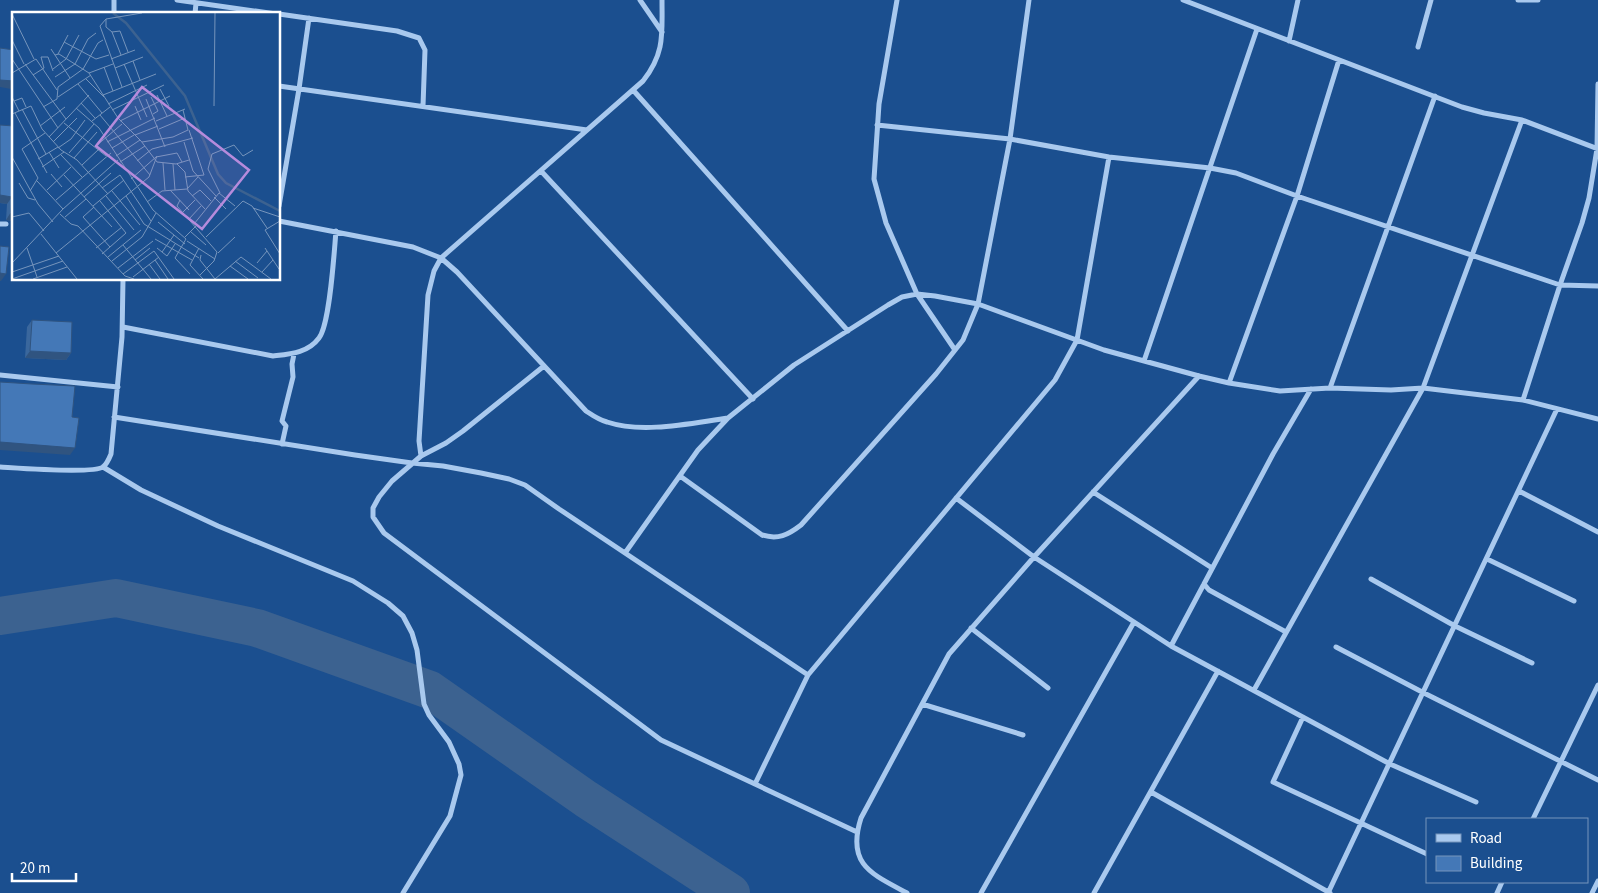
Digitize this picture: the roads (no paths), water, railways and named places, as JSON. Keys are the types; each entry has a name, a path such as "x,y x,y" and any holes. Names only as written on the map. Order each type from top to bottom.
{"street":[{"path":"177,0 262,12"},
{"path":"640,0 662,32"},
{"path":"421,456 419,441 428,295 434,271 440,258 643,81 654,67 659,52 662,32 662,0"},
{"path":"896,0 879,104 874,179 886,223 917,294 955,350"},
{"path":"680,476 762,535 780,538 790,533 807,518 936,374 963,340 978,304 1010,140 1029,0"},
{"path":"1183,0 1435,96 1484,113 1522,120 1598,149"},
{"path":"1418,47 1431,0"},
{"path":"1518,0 1538,0"},
{"path":"195,12 196,3"},
{"path":"1289,41 1298,3"},
{"path":"280,14 397,31 419,38 426,50 423,106"},
{"path":"280,200 299,89 308,18"},
{"path":"1144,361 1257,29"},
{"path":"1229,382 1297,196 1339,60"},
{"path":"1523,400 1589,198 1598,149 1598,84"},
{"path":"280,86 587,130"},
{"path":"633,90 848,331"},
{"path":"1330,388 1435,96"},
{"path":"1254,690 1423,388 1522,120"},
{"path":"877,125 1010,140 1110,156 1210,168 1236,174 1560,285 1598,286"},
{"path":"755,784 808,675 1056,380 1077,340 1110,156"},
{"path":"540,171 753,399"},
{"path":"280,221 413,247 440,258 457,272 586,411 604,422 625,427 663,426 728,418"},
{"path":"122,327 273,356 294,354 309,347 319,338 326,321 336,232"},
{"path":"0,467 97,470 108,462 111,454 118,387 123,280"},
{"path":"626,554 698,450 728,418 794,365 902,297 917,294 978,304 1077,340 1144,361 1229,382 1280,391 1330,388 1391,390 1423,388 1523,400 1598,419"},
{"path":"282,444 286,426 282,421 293,377 292,364 294,354"},
{"path":"544,366 463,432 421,456 383,492 373,508 373,517 384,532 661,740 857,832"},
{"path":"0,375 118,387"},
{"path":"908,893 873,874 862,863 858,856 857,832 862,818 949,654 1034,556 1199,376"},
{"path":"1171,646 1273,454 1311,389"},
{"path":"1151,792 1329,893 1557,409"},
{"path":"114,417 412,464 452,467 509,479 525,485 808,675"},
{"path":"103,467 141,490 201,518 353,581 388,602 403,616 412,633 417,650 422,694 429,715 452,749 459,764 461,775 450,816 403,893"},
{"path":"1519,490 1598,532"},
{"path":"1093,492 1212,568"},
{"path":"956,498 1034,556 1171,646 1390,764 1476,802"},
{"path":"1487,559 1574,601"},
{"path":"1371,580 1455,626 1532,663"},
{"path":"1204,584 1208,590 1286,632"},
{"path":"981,893 1134,622"},
{"path":"971,628 1048,688"},
{"path":"1336,647 1598,780"},
{"path":"1094,893 1218,671"},
{"path":"1533,818 1598,685"},
{"path":"922,704 1023,735"},
{"path":"1303,717 1272,782 1426,854"},
{"path":"1592,893 1598,882"}],"waterway":[{"path":"0,616 116,598 257,628 430,690 586,799 731,893"}]}
